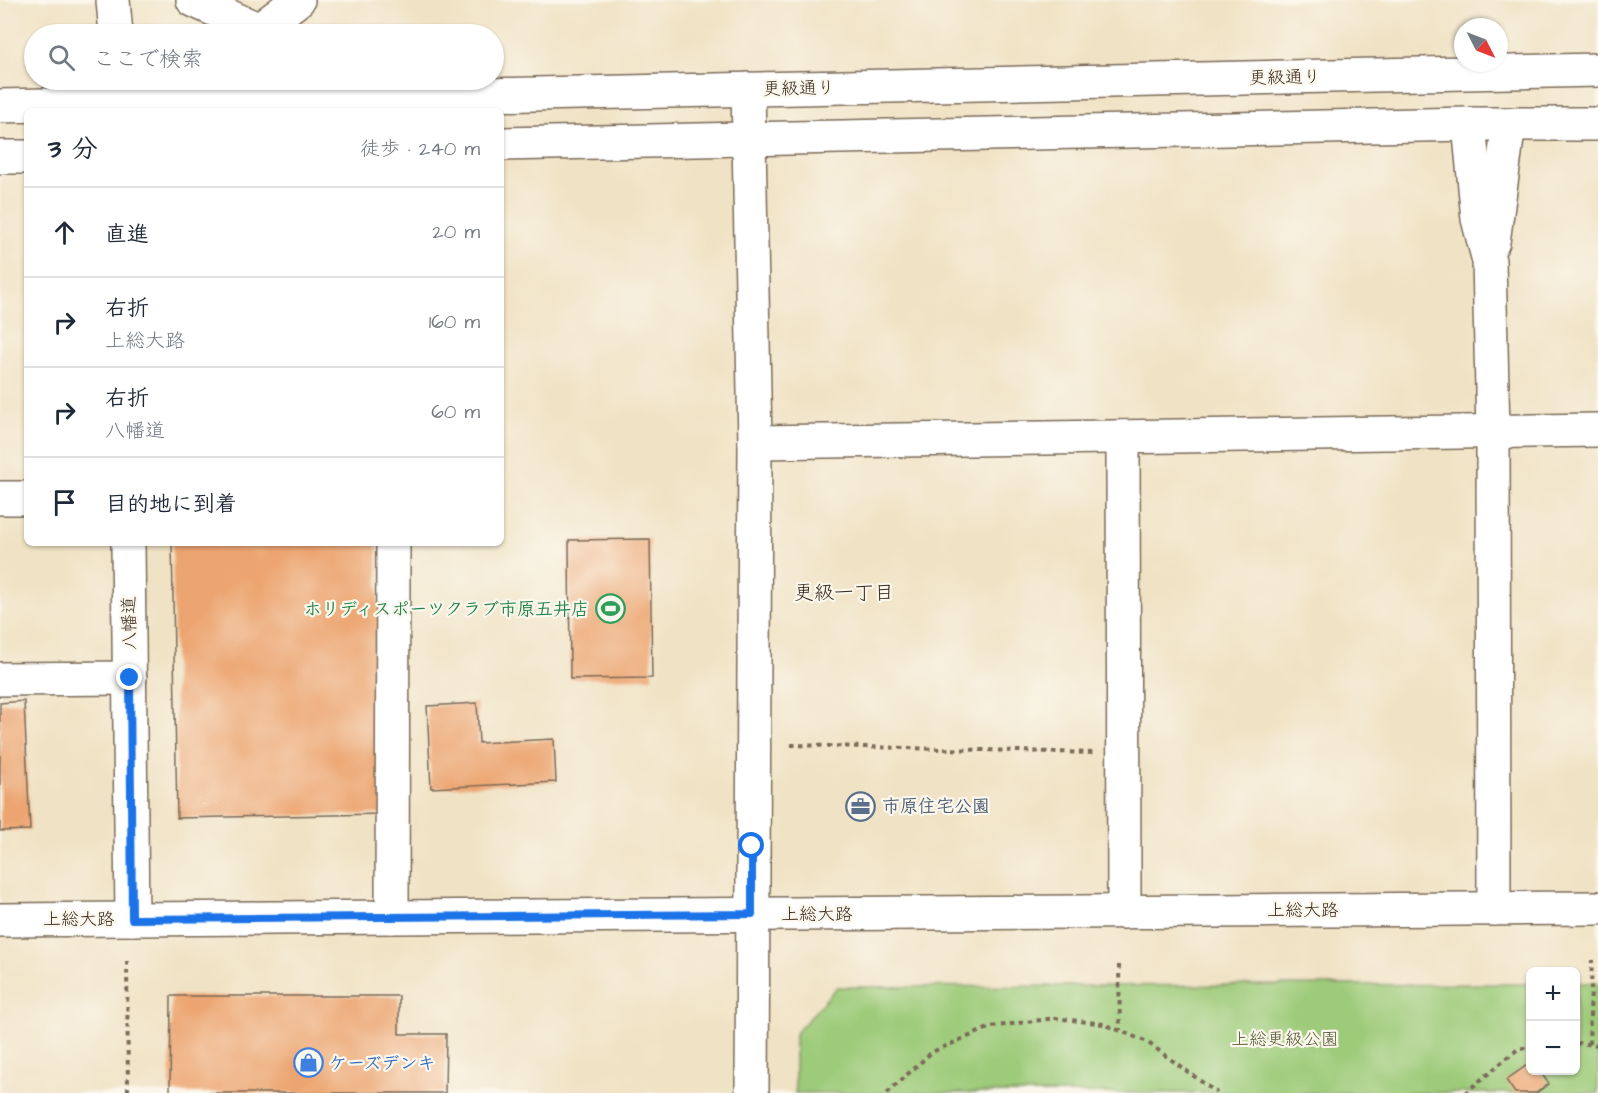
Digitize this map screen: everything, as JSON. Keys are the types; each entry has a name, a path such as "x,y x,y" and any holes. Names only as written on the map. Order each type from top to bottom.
{"street":[{"path":"112,0 115,24"},
{"path":"193,0 246,24"},
{"path":"272,24 298,0"},
{"name":"更級通り","path":"504,89 748,89 1598,70"},
{"path":"748,89 755,442 752,1093"},
{"name":"更級通り","path":"0,106 313,90"},
{"path":"1469,124 1478,219 1489,261"},
{"path":"504,144 1469,124 1598,124"},
{"path":"1494,909 1493,432 1489,261 1509,124"},
{"path":"0,157 24,157"},
{"path":"755,442 1598,430"},
{"path":"1123,437 1124,912"},
{"path":"0,498 24,498"},
{"name":"八幡道","path":"128,546 132,919"},
{"path":"392,917 393,546"},
{"path":"0,680 130,678"},
{"name":"上総大路","path":"0,920 1598,908"}],"path":[{"path":"791,745 1101,753"},
{"path":"1589,1044 1592,960"},
{"path":"127,961 128,1093"},
{"path":"1119,965 1120,1030"},
{"path":"887,1093 932,1052 991,1027 1055,1018 1104,1024 1147,1042 1217,1093"},
{"path":"1580,1043 1598,1045"},
{"path":"1465,1093 1518,1049 1526,1048"}],"green space":[{"name":"上総更級公園","path":"1580,983 1598,983 1598,1093 795,1093 795,1034 837,987 1526,984 1526,1075 1580,1075"}],"building":[{"name":"ホリディスポーツクラブ市原五井店","path":"650,539 652,678 570,679 569,540"},
{"path":"172,546 377,546 382,814 177,818"},
{"path":"24,701 30,830 0,831 0,703"},
{"path":"477,703 479,743 554,739 556,782 431,788 427,706"},
{"name":"ケーズデンキ","path":"171,996 399,996 399,1034 446,1034 445,1093 170,1093"},
{"path":"1526,1066 1526,1075 1543,1075 1549,1084 1536,1093 1515,1093 1506,1080"}],"place":[{"name":"ホリディスポーツクラブ市原五井店","path":"610,609"},
{"name":"市原住宅公園","path":"861,806"},
{"name":"ケーズデンキ","path":"308,1063"}],"district":[{"name":"更級一丁目","path":"844,592"}],"route":[{"path":"130,678 132,919 752,914 752,846"}]}
